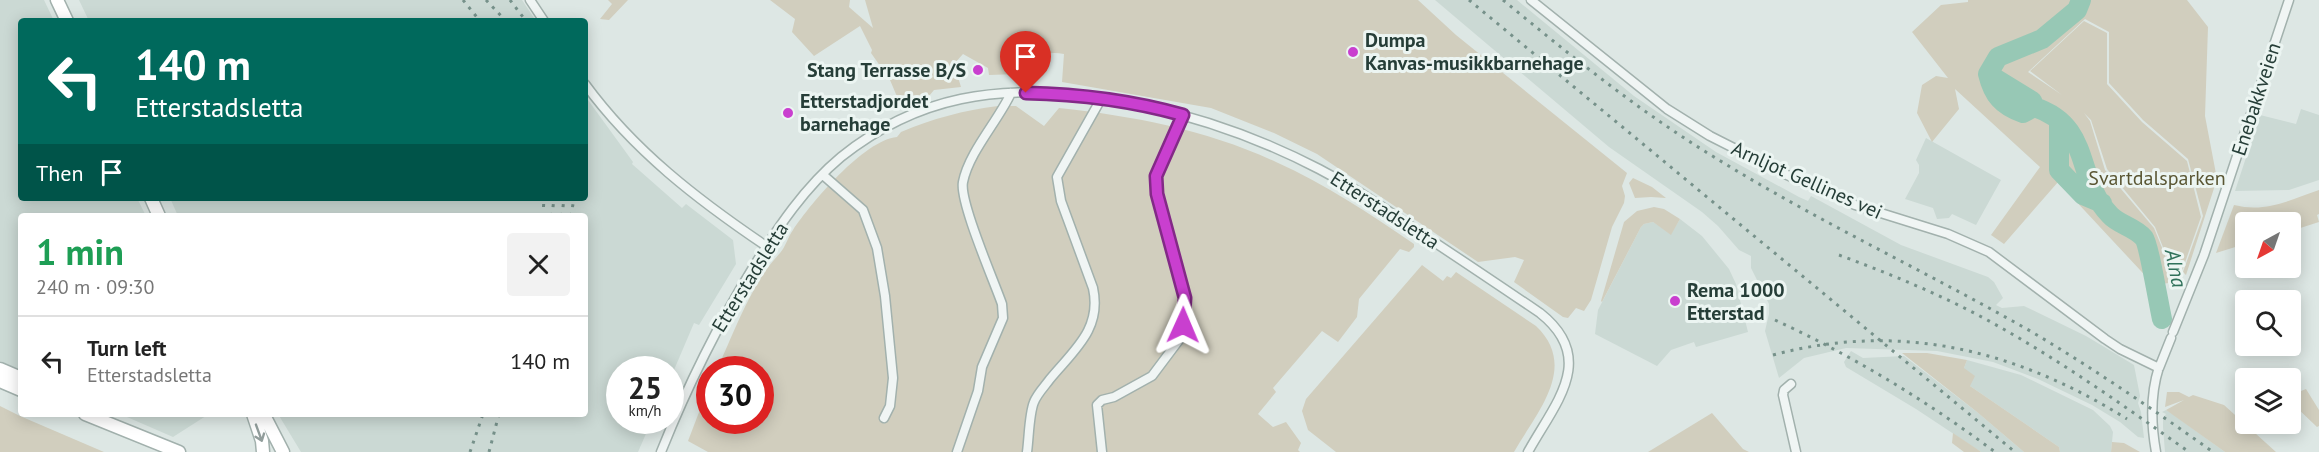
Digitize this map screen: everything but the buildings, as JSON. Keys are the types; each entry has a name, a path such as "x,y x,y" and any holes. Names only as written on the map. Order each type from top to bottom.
{"main road":[{"path":"57,0 66,18"},
{"path":"0,369 18,377"},
{"path":"0,381 18,389"},
{"path":"95,417 179,452"},
{"path":"254,417 263,452"},
{"path":"264,417 283,452"},
{"path":"124,430 159,452"}],"street":[{"path":"530,0 542,18"},
{"name":"Arnljot Gellines vei","path":"1531,0 1661,104 1710,136 1787,176 1855,205 1948,234 1980,247 2009,265 2120,349 2159,368"},
{"name":"Enebakkveien","path":"2156,452 2152,414 2154,385 2159,368 2204,255 2289,0"},
{"path":"588,88 612,119 655,163 710,207 766,246"},
{"path":"957,452 978,391 982,367 1003,318 1002,304 965,204 962,183 971,161 1011,93"},
{"name":"Etterstadsletta","path":"661,452 696,368 718,325 766,246 797,204 823,175 858,145 910,115 960,99 1011,93 1043,93 1140,105 1183,115 1248,136 1342,182 1549,320 1565,342 1570,361 1566,384 1528,452"},
{"path":"1027,452 1034,402 1043,387 1086,336 1094,320 1096,303 1094,288 1061,201 1058,177 1101,99"},
{"path":"1102,452 1097,405 1152,376 1179,340 1185,320 1185,298 1157,194 1156,176 1183,115"},
{"path":"823,175 863,210 877,248 885,296 893,378 890,406 884,418"},
{"path":"1791,384 1784,390 1784,395 1796,452"}],"shaded area":[{"path":"0,0 44,0 53,18 18,18 18,201 138,201 144,213 18,213 18,369 0,361"},
{"path":"79,0 522,0 534,18 88,18"},
{"path":"1435,0 1517,0 1634,96 1716,152 1799,197 1808,201 1811,196 1901,245 1988,277 1994,282 2003,298 1996,305 2002,308 2024,306 2086,336 2134,365 2144,438 2138,437 2120,422 2092,405 2038,379 1993,362 1937,351 1846,348 1804,358 1779,378 1765,331 1769,304 1751,268 1751,256 1739,250 1702,212 1609,147"},
{"path":"588,100 633,162 632,164 682,208 686,204 733,240 736,264 699,325 694,323 680,356 606,356 606,434 646,434 638,452 301,452 280,417 588,417 588,213 177,213 171,201 588,201"},
{"path":"2301,109 2319,115 2319,180 2289,190 2235,191 2260,115 2296,124"},
{"path":"1926,138 2001,180 1976,225 1952,214 1949,218 1937,219 1933,208 1905,199 1919,173 1916,160"},
{"path":"1680,219 1702,236 1729,269 1736,284 1748,332 1696,347 1694,342 1671,350 1657,366 1595,334 1598,310 1641,227 1653,222 1671,234"},
{"path":"1851,351 1863,358 1904,356 1977,412 2024,452 1981,452 1846,367 1844,362"},
{"path":"1967,360 2021,375 2093,410 2110,426 2113,432 2111,452 2060,452 2059,447 1970,386 1964,368"},
{"path":"2166,410 2225,452 2165,452 2163,418 2166,414 2162,412"},
{"path":"127,417 204,417 173,437"}],"green space":[{"path":"608,0 628,0 609,20 600,19 612,4"},
{"path":"770,0 850,0 849,7 873,28 865,0 1418,0 1456,35 1627,173 1622,186 1625,196 1624,203 1612,227 1591,300 1584,311 1576,308 1568,318 1563,317 1514,282 1524,260 1515,257 1478,262 1317,154 1274,133 1211,108 1062,82 1064,54 1057,53 1038,56 1019,74 989,75 988,68 963,54 954,64 961,87 934,90 929,96 901,106 890,80 871,53 872,50 860,26 814,56 792,32 795,19"},
{"name":"Svartdalsparken","path":"1968,0 2187,0 2208,27 2205,116 2217,179 2186,275 2183,272 2203,216 2188,159 2143,120 2109,83 2109,32 2085,19 2028,72 2062,95 2030,71 2084,21 2107,33 2107,84 2142,122 2187,161 2201,217 2182,271 2176,280 2155,227 2107,169 2091,120 2084,113 2090,121 2105,170 2154,228 2176,282 2154,285 2058,182 2004,244 1991,235 2040,167 1955,89 1959,109 1932,142 1917,113 1922,85 1936,76 1948,78 1912,32 1941,5 1968,2"},
{"path":"1016,106 1044,126 1059,108 1142,120 1224,141 1276,162 1329,189 1414,244 1409,252 1400,249 1359,299 1357,317 1338,342 1322,331 1273,388 1276,392 1258,414 1273,427 1286,422 1301,443 1298,450 1300,452 708,452 688,441 696,420 696,434 774,434 774,356 723,356 740,316 759,281 782,251 801,218 839,174 869,149 924,123 973,110"},
{"path":"1633,178 1652,187 1666,198 1635,198 1629,183"},
{"path":"2319,190 2319,214 2317,215 2319,222 2301,228 2301,212 2235,212 2235,247 2216,253 2234,205 2257,207 2288,201"},
{"path":"1654,207 1664,209 1680,219 1671,235 1653,222 1641,227 1602,302 1624,222 1637,211"},
{"path":"1422,265 1443,281 1447,276 1451,278 1456,272 1536,326 1548,342 1554,357 1554,373 1550,389 1514,452 1336,452 1308,430 1302,411 1306,399"},
{"path":"1902,353 1927,353 1967,360 1964,368 1975,376 1970,386 2059,447 2060,452 2024,452"},
{"path":"2306,389 2319,410 2319,426 2317,427 2301,412 2301,391"},
{"path":"2167,392 2179,392 2189,397 2193,395 2224,405 2235,415 2235,434 2256,434 2276,452 2225,452 2166,410 2184,400 2165,407"},
{"path":"0,406 18,417 104,452 0,452"},
{"path":"1712,413 1743,449 1749,452 1648,452"},
{"path":"1953,433 1981,452 1964,452 1952,443"},
{"path":"2112,442 2124,443 2140,452 2111,452"}],"waterway":[{"name":"Alna","path":"2081,0 2077,10 2042,39 1998,57 1988,74 1999,99 2009,107 2023,113 2034,107 2053,116 2066,127 2081,154 2099,201 2110,215 2144,238 2162,319"},
{"path":"1988,74 2032,101 2035,108"},
{"path":"2059,120 2059,170 2083,195 2102,203"}],"railway":[{"path":"463,0 478,18"},
{"path":"486,0 503,18"},
{"path":"510,0 524,18"},
{"path":"1469,0 2015,452"},
{"path":"1503,0 1606,82 1659,121 1714,157 1792,203 2032,332 2124,390 2213,452"},
{"path":"543,213 544,201"},
{"path":"552,213 554,201"},
{"path":"562,213 564,201"},
{"path":"572,213 574,201"},
{"path":"1839,255 1959,305 2023,340 2189,452"},
{"path":"1775,320 1889,380 1995,452"},
{"path":"1773,355 1820,345 1866,341 1912,342 1956,348 2000,359 2043,375 2127,419"},
{"path":"470,452 482,417"},
{"path":"489,452 498,417"}],"place":[{"name":"Dumpa Kanvas-musikkbarnehage","path":"1353,52"},
{"name":"Stang Terrasse B/S","path":"978,70"},
{"name":"Etterstadjordet barnehage","path":"788,113"},
{"name":"Rema 1000 Etterstad","path":"1675,301"}],"route":[{"path":"1026,93 1101,99 1183,115 1156,176 1157,194 1185,298 1183,325"}]}
